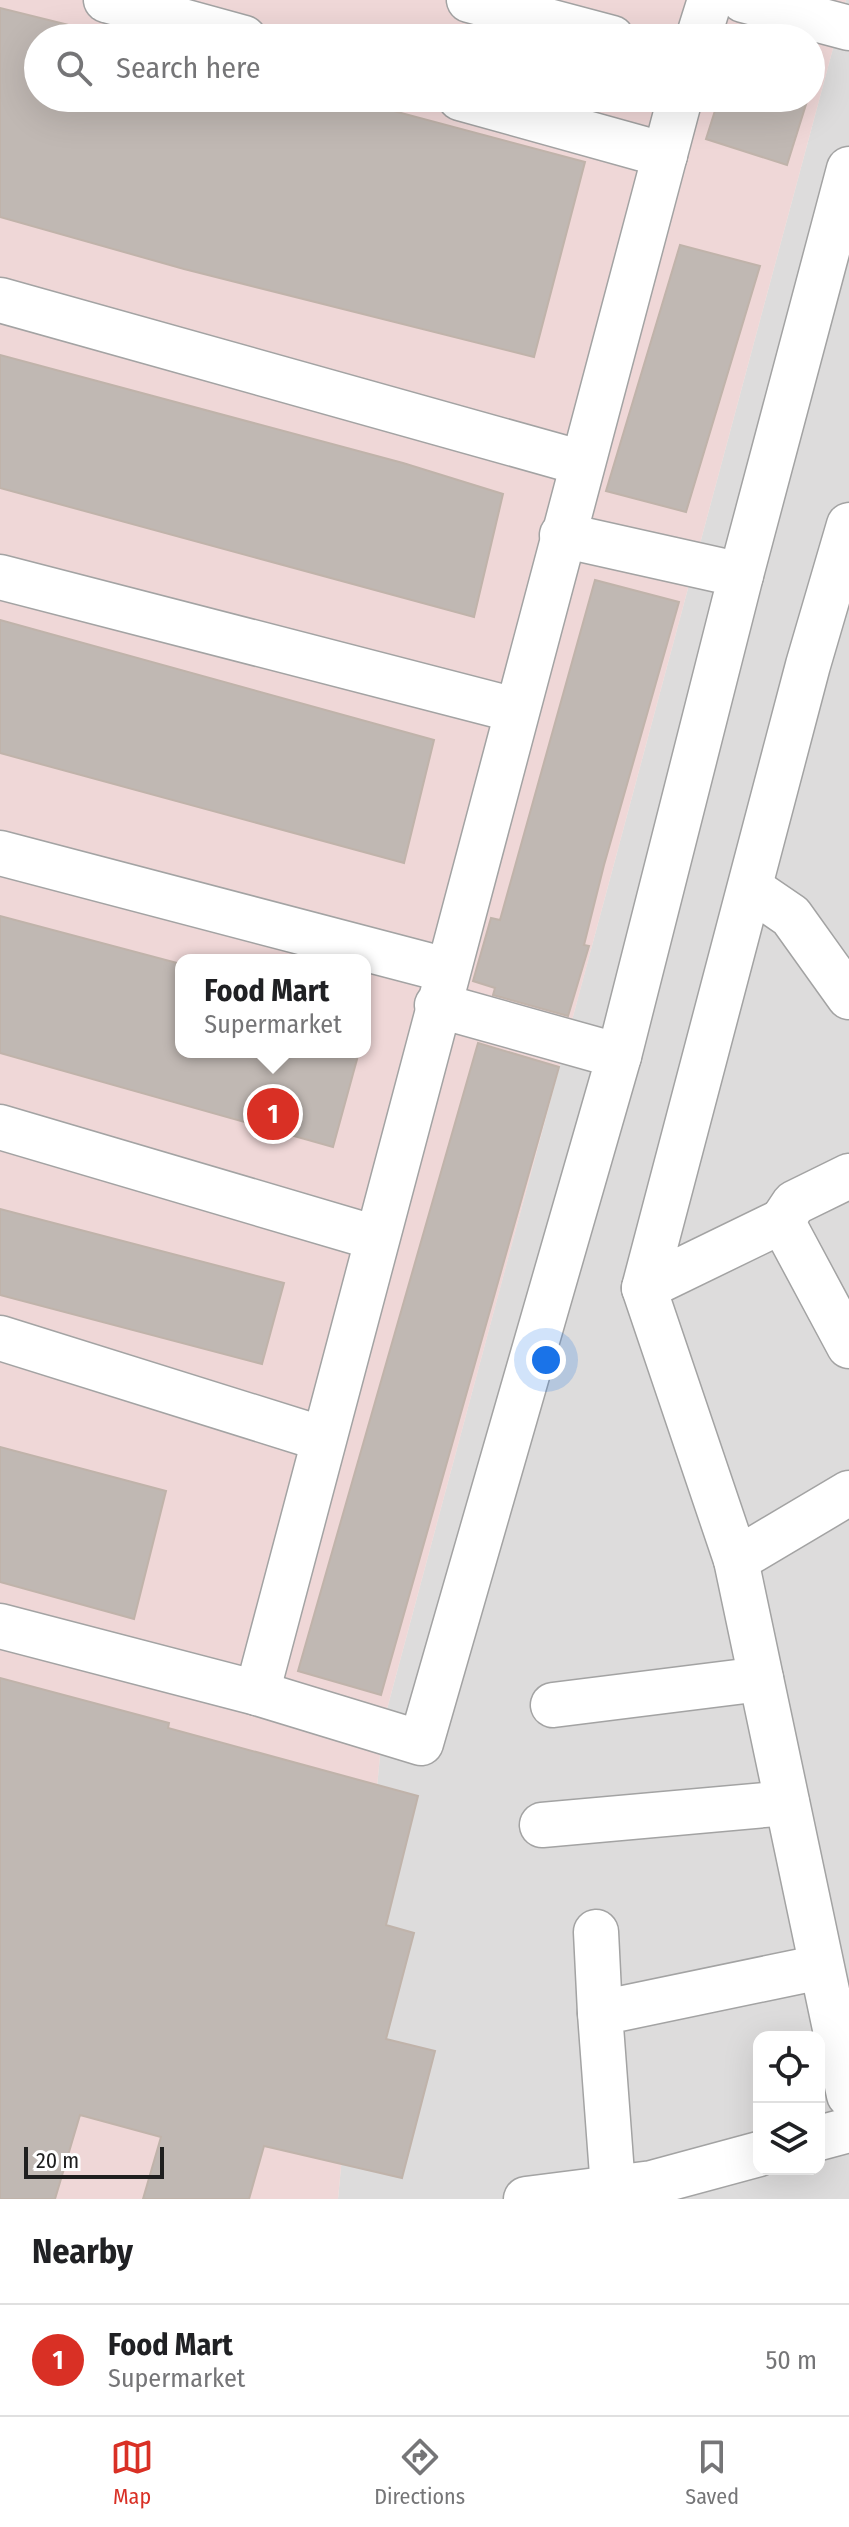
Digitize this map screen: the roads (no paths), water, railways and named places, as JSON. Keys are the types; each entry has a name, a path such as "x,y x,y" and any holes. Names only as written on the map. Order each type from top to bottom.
{"street":[{"path":"106,0 193,24"},
{"path":"469,0 559,24"},
{"path":"702,24 710,0"},
{"path":"743,0 849,28"},
{"path":"510,112 665,155"},
{"path":"257,1693 515,710 676,112"},
{"path":"0,1626 257,1693 421,1743 619,1056 741,575 849,169"},
{"path":"0,300 582,463"},
{"path":"849,525 644,1288 736,1560 849,2095"},
{"path":"562,535 741,575"},
{"path":"0,577 515,710"},
{"path":"0,853 331,954"},
{"path":"750,888 791,916 849,997"},
{"path":"371,966 442,988 619,1056"},
{"path":"0,1127 376,1238"},
{"path":"644,1288 782,1221 794,1203 849,1176"},
{"path":"782,1221 849,1346"},
{"path":"0,1338 323,1439"},
{"path":"736,1560 849,1493"},
{"path":"553,1705 761,1679"},
{"path":"542,1825 787,1803"},
{"path":"596,1932 613,2188"},
{"path":"600,2013 821,1967"},
{"path":"825,2136 849,2130"},
{"path":"526,2199 652,2183 753,2156"}],"place":[{"name":"Food Mart","path":"273,1114"}]}
